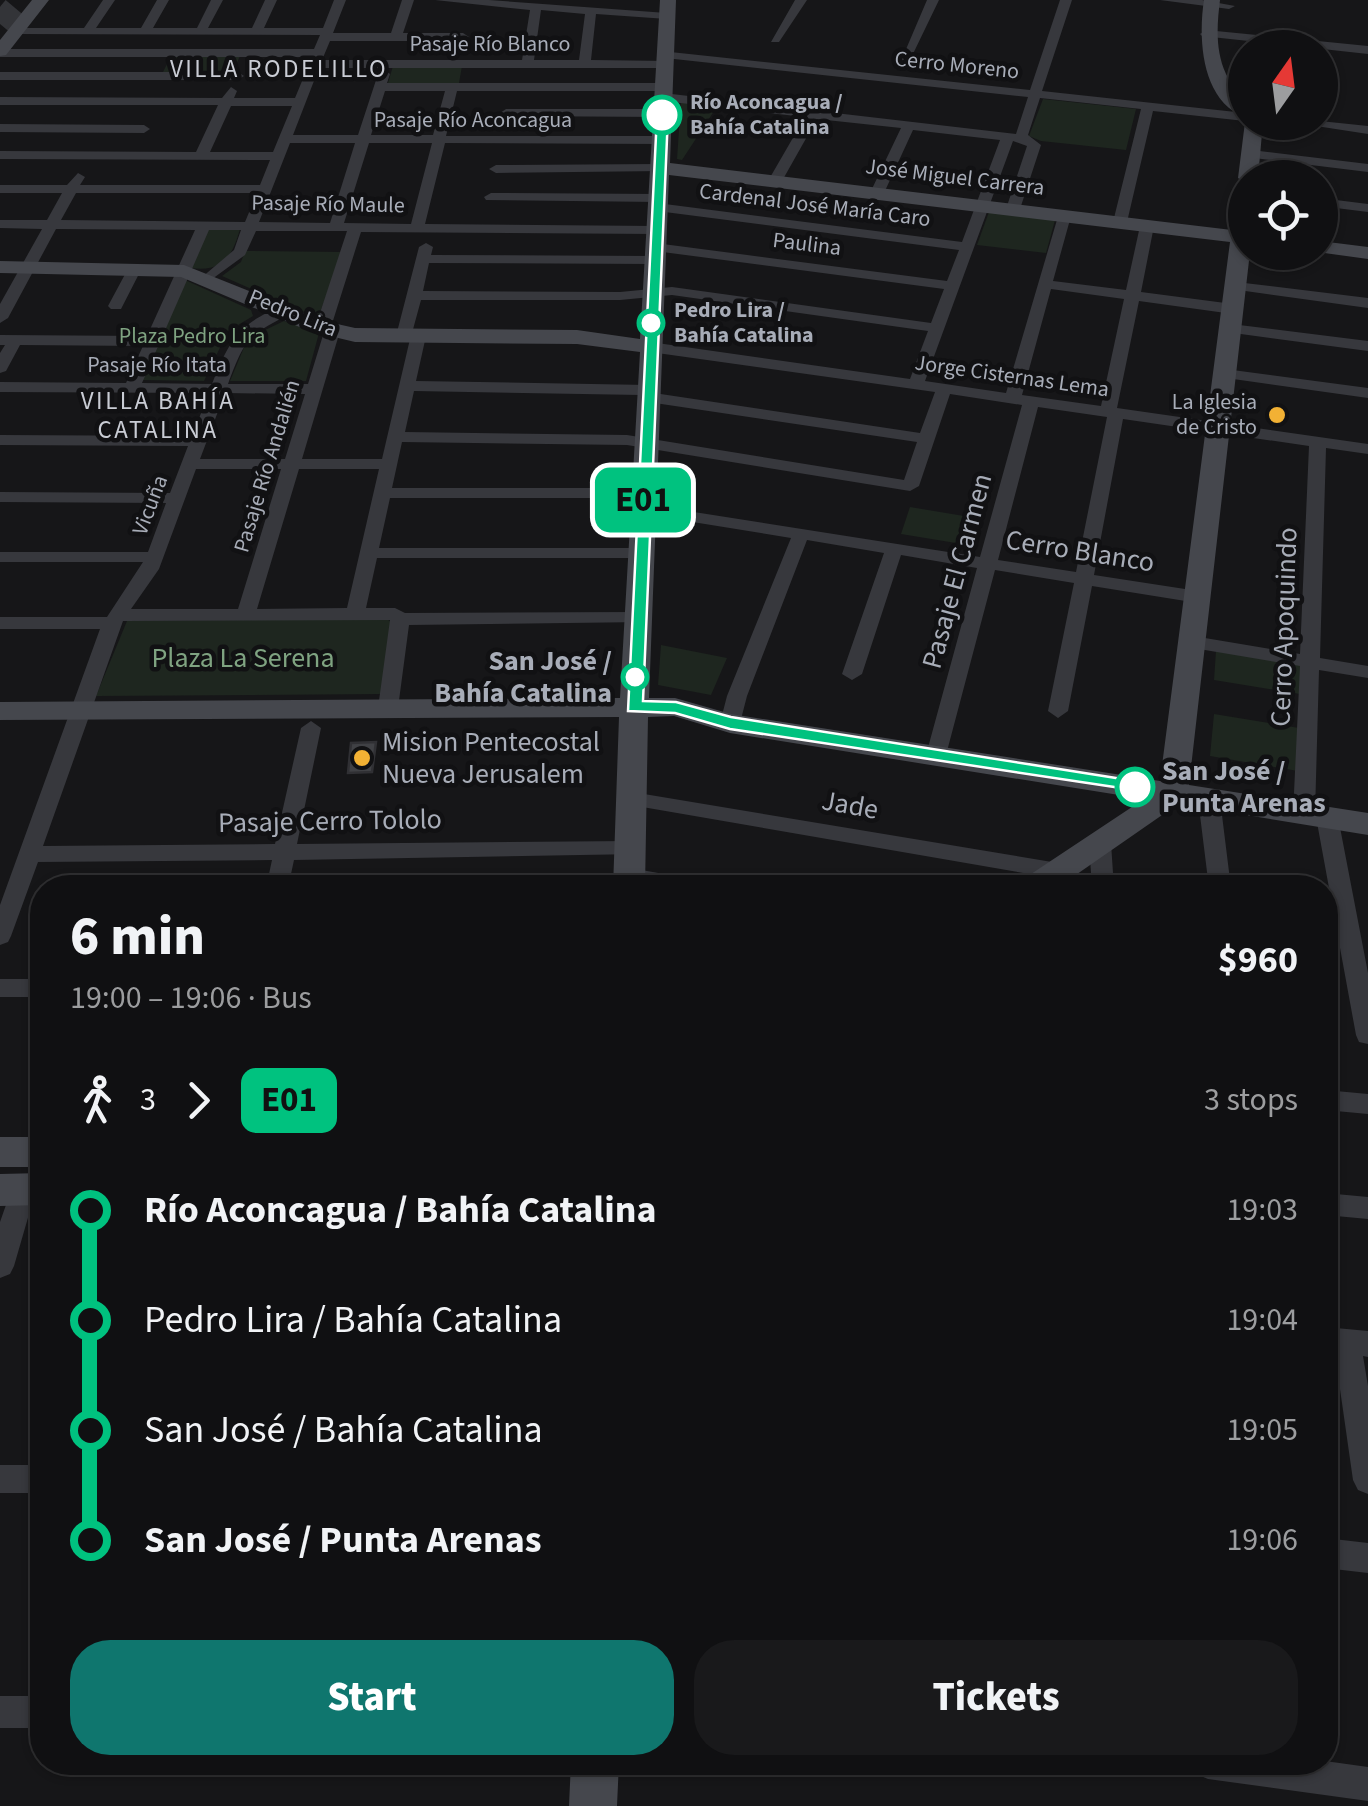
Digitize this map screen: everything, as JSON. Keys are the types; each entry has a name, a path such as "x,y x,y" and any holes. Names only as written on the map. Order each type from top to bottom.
{"main road":[{"path":"0,52 21,0"},
{"path":"8,28 41,0"},
{"path":"1221,3 1215,35 1228,54"},
{"path":"630,871 643,501 668,8"},
{"path":"1210,113 1225,109 1228,104"},
{"path":"1250,160 1252,140"},
{"name":"José Miguel Carrera","path":"659,168 1228,236"},
{"path":"1338,249 1368,253"},
{"name":"Pedro Lira","path":"0,267 184,271 327,330 411,336 576,337 650,347"},
{"path":"1052,875 1171,793 1238,270"},
{"path":"0,731 77,720 388,708 634,716 730,723 1368,824"},
{"path":"0,711 77,720 312,728 634,716"},
{"path":"0,1152 30,1152"},
{"path":"593,1806 594,1775"}],"street":[{"path":"88,31 109,0"},
{"path":"143,53 163,0"},
{"path":"201,31 217,0"},
{"path":"257,31 271,0"},
{"path":"208,278 236,258 340,0"},
{"path":"396,37 408,0"},
{"path":"442,0 590,11 668,8"},
{"path":"775,40 801,0"},
{"path":"905,58 934,0"},
{"path":"916,385 982,206 1034,94 1066,0"},
{"path":"1166,0 1221,3"},
{"path":"355,614 407,386 424,228 439,140 463,64 472,2"},
{"path":"527,64 536,7"},
{"path":"586,64 590,11"},
{"path":"8,28 464,37"},
{"path":"1215,35 1368,50"},
{"name":"Pasaje Río Blanco","path":"0,52 248,53 387,64 586,64 665,59"},
{"path":"153,76 166,53"},
{"path":"200,156 248,53"},
{"name":"Cerro Moreno","path":"665,59 1228,114"},
{"path":"335,228 387,64"},
{"path":"0,76 238,76"},
{"path":"116,101 130,76"},
{"path":"380,87 511,87 1015,136 1034,143 1013,210"},
{"path":"485,228 511,87"},
{"path":"506,113 663,99"},
{"path":"0,101 300,102"},
{"path":"130,155 159,102"},
{"path":"1120,222 1148,106"},
{"path":"775,180 812,114"},
{"path":"877,193 908,124"},
{"path":"1338,127 1368,130"},
{"path":"0,128 144,128"},
{"name":"Pasaje Río Aconcagua","path":"285,140 661,140"},
{"path":"1251,154 1368,168"},
{"path":"0,155 278,156"},
{"path":"0,318 90,155"},
{"path":"496,169 659,168"},
{"path":"0,189 265,189"},
{"name":"Cardenal José María Caro","path":"491,197 658,203 968,246"},
{"path":"1338,204 1368,208"},
{"name":"Pasaje El Carmen","path":"936,756 988,564 1044,284 1064,216"},
{"name":"Pasaje Río Maule","path":"0,224 485,228 655,246"},
{"path":"132,388 204,225"},
{"path":"1058,711 1147,226"},
{"name":"Pasaje Río Andalién","path":"246,614 314,388 355,228"},
{"path":"423,260 655,246"},
{"name":"Paulina","path":"655,246 953,286"},
{"path":"116,306 135,268"},
{"path":"1044,284 1233,308 1368,303"},
{"path":"414,295 679,292 937,328"},
{"path":"1233,308 1368,346"},
{"name":"Vicuña","path":"2,923 114,619 154,557 237,340 284,311"},
{"path":"0,368 8,340 153,341"},
{"name":"Jorge Cisternas Lema","path":"650,347 1368,449"},
{"path":"1225,374 1368,393"},
{"path":"407,386 648,394 926,438"},
{"name":"Pasaje Río Itata","path":"0,387 314,388"},
{"path":"395,438 646,444 910,486 944,389"},
{"path":"0,460 5,440 198,441"},
{"name":"Cerro Apoquindo","path":"1318,442 1310,662 1315,816 1329,875"},
{"path":"190,464 389,464"},
{"name":"Cerro Blanco","path":"382,493 643,501 801,534 1198,597"},
{"path":"0,497 177,498"},
{"path":"730,723 801,534"},
{"path":"852,674 894,549"},
{"path":"369,553 641,554"},
{"path":"0,557 154,557"},
{"path":"0,623 246,614 638,618"},
{"path":"388,708 399,617"},
{"path":"1193,642 1368,672"},
{"path":"280,875 312,728"},
{"name":"Jade","path":"632,799 1025,875"},
{"path":"1209,799 1218,875"},
{"path":"1100,843 1101,875"},
{"name":"Pasaje Cerro Tololo","path":"29,854 285,851 630,871"},
{"name":"Cerro Apoquindo","path":"1338,911 1368,1035"},
{"path":"0,988 30,988"},
{"path":"1338,1101 1368,1104"},
{"path":"0,1266 22,1190"},
{"path":"1338,1205 1368,1208"},
{"path":"1347,1342 1368,1480"},
{"path":"0,1479 30,1479"},
{"path":"1338,1555 1368,1558"},
{"path":"0,1712 30,1712"},
{"path":"1303,1775 1368,1784"}],"green space":[{"path":"171,56 240,56 232,74 162,74"},
{"path":"393,66 462,66 459,83 388,83"},
{"path":"1043,99 1136,109 1126,150 1041,141 1029,136"},
{"path":"681,101 718,105 682,160 677,159"},
{"path":"989,212 1055,220 1046,253 977,245"},
{"path":"206,229 240,229 229,255 218,265 191,268"},
{"path":"245,251 342,252 318,318 222,276 241,262"},
{"name":"Plaza Pedro Lira","path":"185,280 251,310 253,316 228,331 204,381 141,380"},
{"path":"284,321 319,333 306,381 230,381 248,338"},
{"path":"910,507 982,519 974,546 901,534"},
{"name":"Plaza La Serena","path":"127,621 391,622 382,694 96,696"},
{"path":"661,645 727,658 711,695 658,685"},
{"path":"1216,651 1301,665 1300,694 1214,680"},
{"path":"1214,714 1299,728 1298,771 1210,756"}],"building":[{"name":"Mision Pentecostal Nueva Jerusalem","path":"376,742 372,772 348,773 351,743"}],"tunnel":[{"path":"0,24 20,0"}],"bus line":[{"name":"E01","path":"662,115 634,706 676,707 730,723 1135,787"}],"place":[{"name":"Río Aconcagua / Bahía Catalina","path":"662,115"},
{"name":"Pedro Lira / Bahía Catalina","path":"651,323"},
{"name":"La Iglesia de Cristo","path":"1277,415"},
{"name":"San José / Bahía Catalina","path":"635,677"},
{"name":"Mision Pentecostal Nueva Jerusalem","path":"362,758"},
{"name":"San José / Punta Arenas","path":"1135,787"}],"district":[{"name":"VILLA RODELILLO","path":"279,69"},
{"name":"VILLA BAHÍA CATALINA","path":"158,416"}]}
